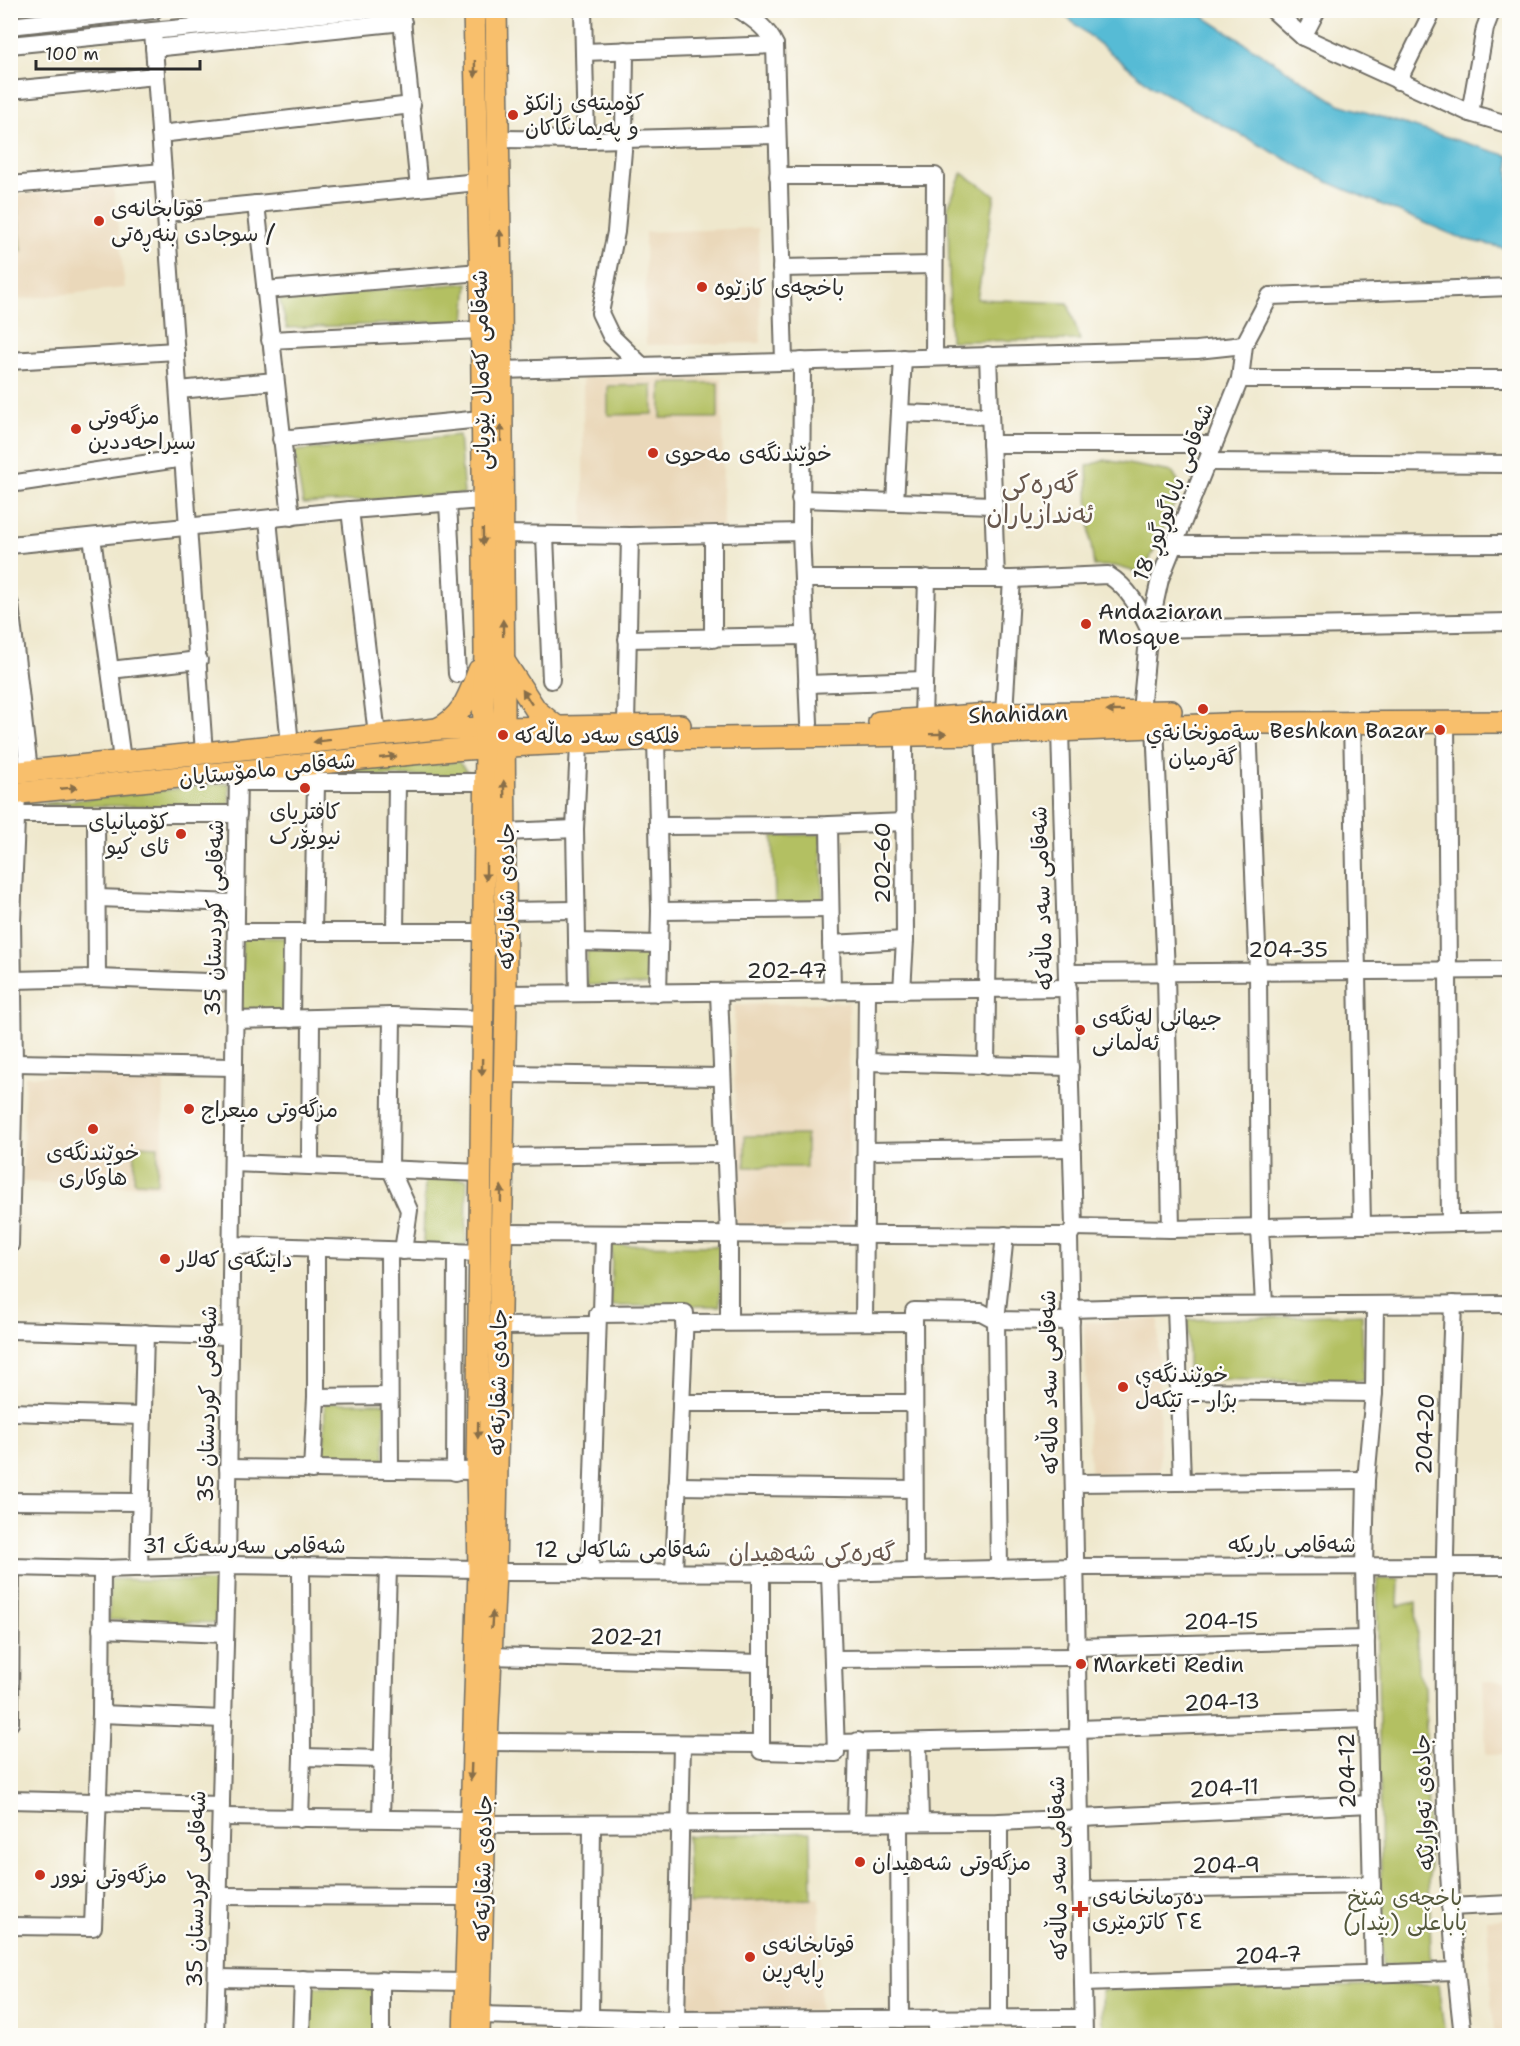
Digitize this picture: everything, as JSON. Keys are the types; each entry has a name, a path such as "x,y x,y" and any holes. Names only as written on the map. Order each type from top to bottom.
{"main road":[{"name":"شەقامی کەمال بێویانی","path":"474,10 478,182 488,284 501,370 502,534 495,657"},
{"name":"شەقامی کەمال بێویانی","path":"496,10 497,139 488,284 480,330 482,500 495,657 505,738"},
{"path":"437,729 452,721 463,709 495,657 536,710 557,727"},
{"name":"Shahidan","path":"505,738 557,727 626,725 809,723 847,730 923,719 1004,713 1148,718 1509,709"},
{"path":"505,738 579,745 847,730 904,735 984,734 1060,730 1148,718 1248,723 1509,722"},
{"name":"شەقامی مامۆستایان","path":"20,772 437,729 505,738"},
{"name":"شەقامی مامۆستایان","path":"15,800 238,777 505,738"},
{"name":"جادەی شقارتەکە","path":"479,2025 476,1822 499,1326 490,1303 481,1253 486,782 505,738"},
{"name":"جادەی شقارتەکە","path":"464,2036 466,1897 487,1742 490,1656 487,1570 477,1471 490,1303 501,1233 506,994 506,832 503,766 505,738"}],"street":[{"path":"10,26 36,17 84,18 154,10"},
{"path":"154,40 363,10"},
{"path":"584,10 586,140"},
{"path":"740,10 759,23 771,36 775,45 784,361"},
{"path":"1273,10 1303,37 1470,113 1509,125"},
{"path":"1303,37 1317,10"},
{"path":"1398,81 1433,10"},
{"path":"1470,113 1485,28 1492,10"},
{"path":"10,45 86,38 154,40 402,16 419,188"},
{"path":"84,18 86,38"},
{"path":"154,40 204,753"},
{"path":"584,52 775,45"},
{"path":"625,50 624,139 616,232 600,313 611,336 641,365"},
{"path":"10,90 156,76"},
{"path":"160,134 412,105"},
{"path":"497,139 586,140 777,135"},
{"path":"10,185 163,172"},
{"path":"778,176 935,176 934,357"},
{"path":"166,213 478,182"},
{"path":"256,204 291,517"},
{"path":"781,268 934,265"},
{"path":"265,290 488,284"},
{"name":"شەقامی باباگوڕگوڕ 18","path":"1171,1229 1166,972 1148,718 1149,629 1160,579 1172,545 1240,379 1244,345 1270,296 1509,287"},
{"path":"270,340 480,330"},
{"path":"501,370 1197,350 1244,345"},
{"path":"10,361 176,351"},
{"path":"988,356 994,505 1004,579 1004,713"},
{"path":"895,502 903,358"},
{"path":"802,361 800,499 809,723"},
{"path":"1240,379 1509,379"},
{"path":"179,390 274,381"},
{"path":"900,413 990,416"},
{"path":"281,439 481,419"},
{"path":"991,444 1214,444"},
{"path":"10,484 184,458"},
{"path":"1207,462 1509,464"},
{"path":"800,499 994,505"},
{"path":"10,545 350,510 482,500"},
{"path":"448,503 457,674"},
{"path":"350,510 377,735"},
{"path":"268,519 290,745"},
{"path":"502,534 630,536 801,532"},
{"path":"713,535 713,639"},
{"path":"545,536 551,680"},
{"path":"626,725 630,536"},
{"path":"92,537 122,760"},
{"path":"1172,545 1509,544"},
{"path":"804,579 1004,579 1108,575 1120,582 1130,595 1149,629 1509,622"},
{"path":"923,719 927,578"},
{"path":"10,604 20,772"},
{"path":"627,639 806,636"},
{"path":"110,670 199,660"},
{"path":"807,684 924,680"},
{"path":"1352,721 1359,971 1362,1225"},
{"path":"1446,722 1449,1223"},
{"path":"1248,723 1258,972 1260,1227 1264,1305"},
{"name":"شەقامی سەد ماڵەکە","path":"1060,730 1072,1148 1070,1315 1084,2036"},
{"path":"984,734 989,852 985,991 986,1066"},
{"name":"202-60","path":"902,991 905,940 904,735"},
{"path":"656,739 660,911 658,993"},
{"path":"578,993 575,830 579,745"},
{"path":"238,777 316,784 486,782"},
{"name":"شەقامی کوردستان 35","path":"215,2036 227,1565 238,777"},
{"path":"395,930 397,783"},
{"path":"313,932 316,784"},
{"path":"10,1245 11,1089 14,1063 11,921 15,800 96,815 238,814"},
{"path":"96,815 97,978"},
{"path":"658,826 905,822"},
{"path":"829,825 832,992"},
{"path":"506,832 575,830"},
{"path":"98,898 236,903"},
{"path":"660,911 829,909"},
{"path":"506,912 576,910"},
{"path":"236,932 395,930 473,932 484,935"},
{"path":"291,1019 292,932"},
{"path":"831,944 905,940"},
{"path":"577,942 659,944"},
{"name":"204-35","path":"1067,981 1166,972 1509,970"},
{"path":"13,980 97,978 235,983"},
{"name":"202-47","path":"506,994 985,991 1067,981"},
{"path":"864,1322 867,992"},
{"path":"718,993 729,1236 729,1322"},
{"path":"235,1020 311,1020 392,1016 483,1019"},
{"path":"390,1470 389,1396 396,1251 409,1210 390,1168 392,1016"},
{"path":"310,1165 311,1020"},
{"path":"866,1062 1070,1066"},
{"path":"14,1063 234,1067"},
{"path":"504,1074 722,1077"},
{"path":"866,1151 1072,1148"},
{"path":"502,1157 725,1154"},
{"path":"232,1163 481,1173"},
{"path":"501,1233 729,1236 1005,1235 1509,1222"},
{"path":"590,1573 604,1235"},
{"path":"999,1570 996,1320 1005,1235"},
{"path":"231,1245 481,1253"},
{"path":"312,1470 316,1397 316,1249"},
{"path":"455,1472 456,1252"},
{"name":"204-20","path":"1443,1566 1453,1304"},
{"path":"915,1570 914,1311 981,1312 996,1320 1176,1306 1509,1304"},
{"name":"204-12","path":"1374,1974 1364,1567 1366,1480 1374,1393 1375,1305"},
{"path":"1176,1306 1182,1481"},
{"path":"499,1326 685,1313 674,1572"},
{"path":"684,1323 914,1322"},
{"path":"10,1330 230,1336"},
{"path":"139,1568 145,1333"},
{"path":"1179,1391 1374,1393"},
{"path":"316,1397 389,1396"},
{"path":"681,1402 914,1403"},
{"path":"10,1412 143,1416"},
{"path":"228,1468 477,1471"},
{"path":"1074,1483 1366,1480"},
{"path":"677,1486 915,1489"},
{"path":"10,1501 140,1502"},
{"name":"شەقامی سەرسەنگ 31","path":"11,1567 102,1569 227,1565 487,1570"},
{"path":"300,1819 301,1566"},
{"name":"جادەی تەوارێکە","path":"1443,1566 1443,1753 1450,1907 1463,2036"},
{"name":"شەقامی باریکە","path":"1075,1567 1509,1566"},
{"path":"10,1723 11,1567"},
{"path":"381,1818 388,1567"},
{"name":"شەقامی شاکەلی 12","path":"487,1570 590,1573 830,1573 1075,1567"},
{"path":"10,1926 93,1927 101,1714 102,1569"},
{"path":"761,1572 760,1751 836,1753 830,1573"},
{"path":"101,1629 225,1634"},
{"name":"204-15","path":"833,1659 1366,1640"},
{"name":"202-21","path":"490,1656 761,1663"},
{"path":"101,1714 223,1719"},
{"name":"204-13","path":"836,1743 918,1743 1368,1719"},
{"path":"487,1742 760,1744"},
{"path":"856,1823 858,1742"},
{"path":"918,1743 920,1821"},
{"path":"673,2025 682,1744"},
{"path":"302,1757 383,1759"},
{"name":"204-11","path":"10,1800 97,1801 300,1819 381,1818 592,1824 999,1822 1370,1804"},
{"path":"999,1822 999,2018"},
{"path":"899,1823 900,2019"},
{"path":"590,2017 592,1824"},
{"name":"204-9","path":"1081,1890 1372,1885"},
{"path":"219,1896 466,1897"},
{"path":"1450,1907 1509,1904"},
{"name":"204-7","path":"1083,1983 1455,1971"},
{"path":"217,1978 466,1982"},
{"path":"301,2036 303,1979"},
{"path":"381,1980 381,2036"},
{"path":"479,2025 590,2017 673,2025 938,2018 1083,2018"},
{"path":"937,2036 938,2018"}],"shaded area":[{"path":"113,185 125,288 11,300 10,196"},
{"name":"باخچەی کازێوە","path":"758,228 761,343 646,345 645,232"},
{"name":"خوێندنگەی مەحوی","path":"583,377 722,378 723,528 583,528"},
{"path":"849,1002 850,1224 736,1229 734,1005"},
{"name":"خوێندنگەی هاوکاری","path":"25,1076 164,1076 162,1187 22,1182"},
{"name":"خوێندنگەی بژار - تێکەڵ","path":"1158,1319 1160,1472 1090,1473 1084,1322"},
{"path":"1483,1681 1509,1681 1509,1755 1486,1755"},
{"name":"قوتابخانەی ڕاپەڕین","path":"820,1897 820,2010 680,2015 681,1904"},
{"path":"1509,1919 1509,2032 1494,2033 1487,1920"}],"green space":[{"path":"962,173 995,195 977,299 1068,303 1080,340 950,341 948,207"},
{"path":"11,207 17,207 22,251 11,252"},
{"path":"468,283 465,321 287,328 279,298"},
{"path":"661,383 718,383 718,418 661,418"},
{"path":"652,385 653,414 608,415 608,386"},
{"path":"459,435 464,494 303,504 294,451"},
{"path":"1105,460 1172,472 1182,487 1143,574 1115,566 1094,566 1090,538 1087,466"},
{"path":"403,761 420,766 458,761 471,776 305,776"},
{"path":"229,783 230,807 33,805"},
{"path":"821,834 823,903 775,904 773,836"},
{"path":"242,937 299,938 298,1013 241,1012"},
{"path":"587,951 651,951 651,985 587,985"},
{"path":"806,1135 806,1167 745,1167 745,1136"},
{"path":"135,1145 158,1146 157,1183 134,1182"},
{"path":"425,1176 467,1179 466,1246 423,1244"},
{"path":"612,1245 721,1246 720,1306 611,1306"},
{"path":"1362,1314 1363,1381 1188,1379 1188,1320"},
{"path":"325,1403 385,1403 384,1464 324,1463"},
{"path":"110,1579 219,1582 217,1623 109,1620"},
{"name":"باخچەی شێخ باباعلی (بێدار)","path":"1377,1579 1399,1579 1398,1606 1416,1602 1418,1673 1425,1687 1431,1962 1382,1966"},
{"path":"811,1832 812,1898 689,1904 687,1836"},
{"path":"1438,1984 1445,2035 1103,2035 1102,1990"},
{"path":"308,1987 375,1987 374,2035 307,2036"}],"water":[{"path":"1059,11 1195,11 1339,104 1509,156 1509,249 1463,239 1328,182 1153,87"}],"place":[{"name":"کۆمیتەی زانکۆ و پەیمانگاکان","path":"513,115"},
{"name":"قوتابخانەی سوجادی بنەڕەتی /","path":"99,221"},
{"name":"باخچەی کازێوە","path":"702,287"},
{"name":"مزگەوتی سیراجەددین","path":"76,429"},
{"name":"خوێندنگەی مەحوی","path":"653,453"},
{"name":"Andaziaran Mosque","path":"1086,624"},
{"name":"سةمونخانةي گةرميان","path":"1203,709"},
{"name":"Beshkan Bazar","path":"1440,730"},
{"name":"فلکەی سەد ماڵەکە","path":"503,735"},
{"name":"کافتریای نیویۆرک","path":"305,788"},
{"name":"کۆمپانیای ئای کیو","path":"181,834"},
{"name":"جیهانی لەنگەی ئەڵمانی","path":"1080,1030"},
{"name":"مزگەوتی میعراج","path":"189,1109"},
{"name":"خوێندنگەی هاوکاری","path":"93,1129"},
{"name":"داینگەی کەلار","path":"165,1259"},
{"name":"خوێندنگەی بژار - تێکەڵ","path":"1123,1387"},
{"name":"Marketi Redin","path":"1081,1664"},
{"name":"مزگەوتی شەهیدان","path":"860,1862"},
{"name":"مزگەوتی نوور","path":"40,1875"},
{"name":"دەرمانخانەی ٢٤ کاتژمێری","path":"1080,1909"},
{"name":"قوتابخانەی ڕاپەڕین","path":"750,1957"}],"district":[{"name":"گەڕەکی ئەندازیاران","path":"1040,498"},
{"name":"گەرەکی شەهیدان","path":"812,1553"}]}
